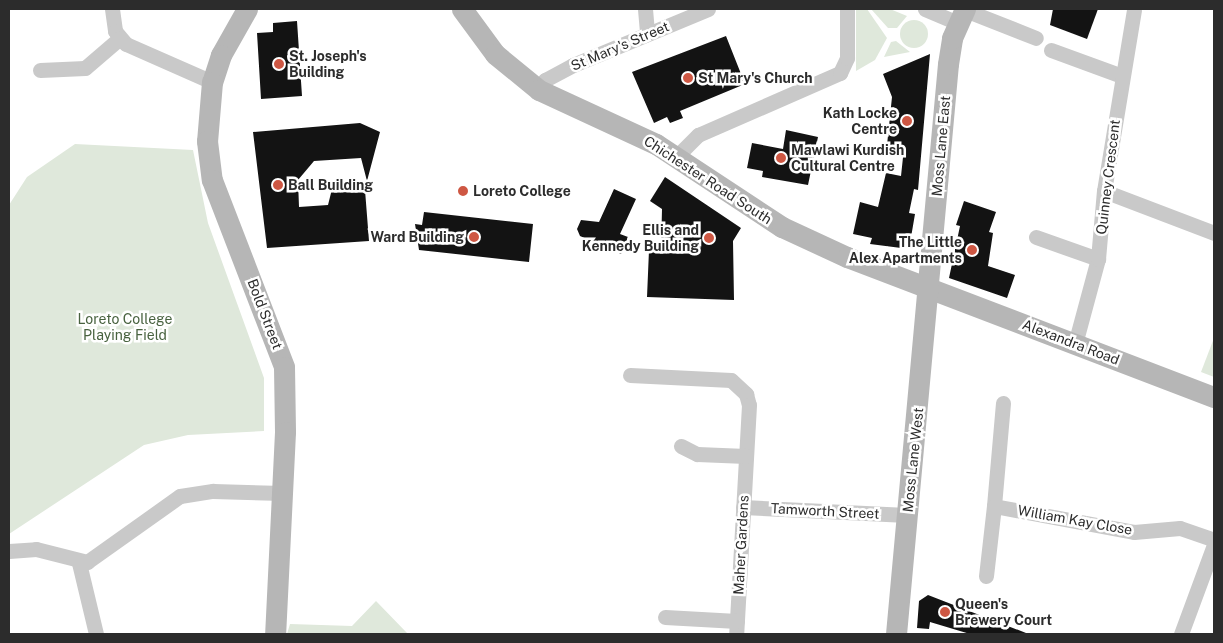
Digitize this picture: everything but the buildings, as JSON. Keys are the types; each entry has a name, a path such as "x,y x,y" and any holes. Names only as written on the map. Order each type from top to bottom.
{"street":[{"path":"112,9 120,38 212,82"},
{"name":"Bold Street","path":"247,9 221,54 212,82 207,132 212,180 284,367 283,493 275,634"},
{"name":"Chichester Road South","path":"462,9 495,54 539,90 677,156 782,227 928,286"},
{"path":"645,9 647,34"},
{"name":"St Mary's Street","path":"539,90 545,80 573,65 708,9"},
{"path":"677,156 698,135 840,74 847,58 847,9"},
{"path":"925,9 963,14 1036,38"},
{"name":"Quinney Crescent","path":"1075,344 1098,259 1104,191 1134,9"},
{"name":"Moss Lane East","path":"928,286 948,64 963,14"},
{"path":"40,70 85,68 120,38"},
{"path":"1051,50 1122,76"},
{"path":"1104,191 1214,233"},
{"path":"1036,237 1098,259"},
{"name":"Alexandra Road","path":"928,286 1214,397"},
{"name":"Moss Lane West","path":"896,634 928,286"},
{"name":"Maher Gardens","path":"630,375 719,378 738,384 749,405 737,628"},
{"path":"986,576 1003,403"},
{"path":"681,446 697,454 746,456"},
{"path":"9,551 36,549 79,563 108,550 180,496 213,491 283,493"},
{"name":"William Kay Close","path":"994,506 1134,532 1180,528 1214,540"},
{"name":"Tamworth Street","path":"743,507 907,515"},
{"path":"1181,634 1209,576 1214,545"},
{"path":"79,563 96,634"},
{"path":"665,617 737,628"}],"green space":[{"path":"856,9 867,9 887,38 875,60 856,71"},
{"path":"871,9 890,9 907,16 897,28 888,28"},
{"path":"914,20 924,24 928,34 924,44 914,48 904,44 900,34 904,24"},
{"path":"896,41 910,52 884,57 891,42"},
{"name":"Loreto College Playing Field","path":"75,144 193,150 208,223 264,378 264,431 188,435 144,445 9,534 9,205 27,177"},
{"path":"1214,338 1214,377 1201,372"},
{"path":"376,601 408,634 287,634 290,624 352,626"}],"place":[{"name":"St. Joseph's Building","path":"279,64"},
{"name":"St Mary's Church","path":"688,78"},
{"name":"Kath Locke Centre","path":"907,121"},
{"name":"Mawlawi Kurdish Cultural Centre","path":"781,158"},
{"name":"Ball Building","path":"278,185"},
{"name":"Loreto College","path":"463,191"},
{"name":"Ward Building","path":"474,237"},
{"name":"Ellis and Kennedy Building","path":"709,238"},
{"name":"The Little Alex Apartments","path":"972,250"},
{"name":"Queen's Brewery Court","path":"945,612"}]}
